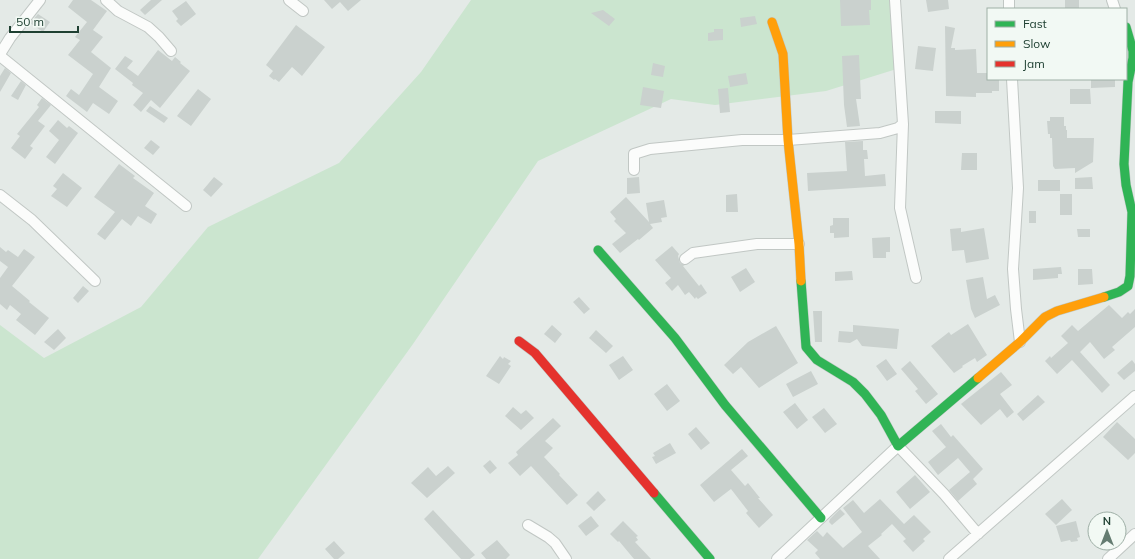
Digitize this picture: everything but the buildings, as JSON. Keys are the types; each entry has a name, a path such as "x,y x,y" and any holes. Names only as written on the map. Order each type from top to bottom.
{"street":[{"path":"40,0 10,38 0,55 186,206"},
{"path":"106,0 118,11 148,27 171,51"},
{"path":"289,0 304,12"},
{"path":"895,0 904,124 900,208 916,278"},
{"path":"772,22 784,54 788,140 799,244 806,348 818,361 834,369 859,387 883,417 898,446 944,494 978,534"},
{"path":"777,559 898,446 1020,342 1045,317 1057,311 1119,292 1128,286 1130,276 1132,212 1126,185 1124,164 1128,82 1134,51 1127,30"},
{"path":"1012,80 1018,188 1013,269 1020,342"},
{"path":"634,170 634,154 650,149 742,140 788,140 880,133 898,128 904,124"},
{"path":"0,195 32,220 95,281"},
{"path":"685,258 693,253 757,244 799,244"},
{"path":"598,250 675,338 725,405 821,518"},
{"path":"519,341 535,353 710,559"},
{"path":"949,559 1135,396"},
{"path":"528,526 548,537 555,543 566,559"},
{"path":"1108,559 1135,534"}],"green space":[{"path":"471,0 899,0 903,67 826,91 715,105 671,99 538,161 413,344 258,559 0,559 0,325 44,358 141,307 208,227 339,163 421,72"}],"traffic: fast":[{"path":"1104,297 1119,292 1128,286 1130,276 1132,212 1126,185 1124,164 1128,82 1133,51 1127,30"},
{"path":"598,250 675,338 725,405 821,518"},
{"path":"801,281 806,347 817,360 853,382 865,394 881,415 898,446 978,378"},
{"path":"654,493 710,559"}],"traffic: slow":[{"path":"772,22 783,54 788,140 799,244 801,281"},
{"path":"978,378 1020,342 1045,317 1057,311 1104,297"}],"traffic: jam":[{"path":"519,341 535,353 654,493"}]}
